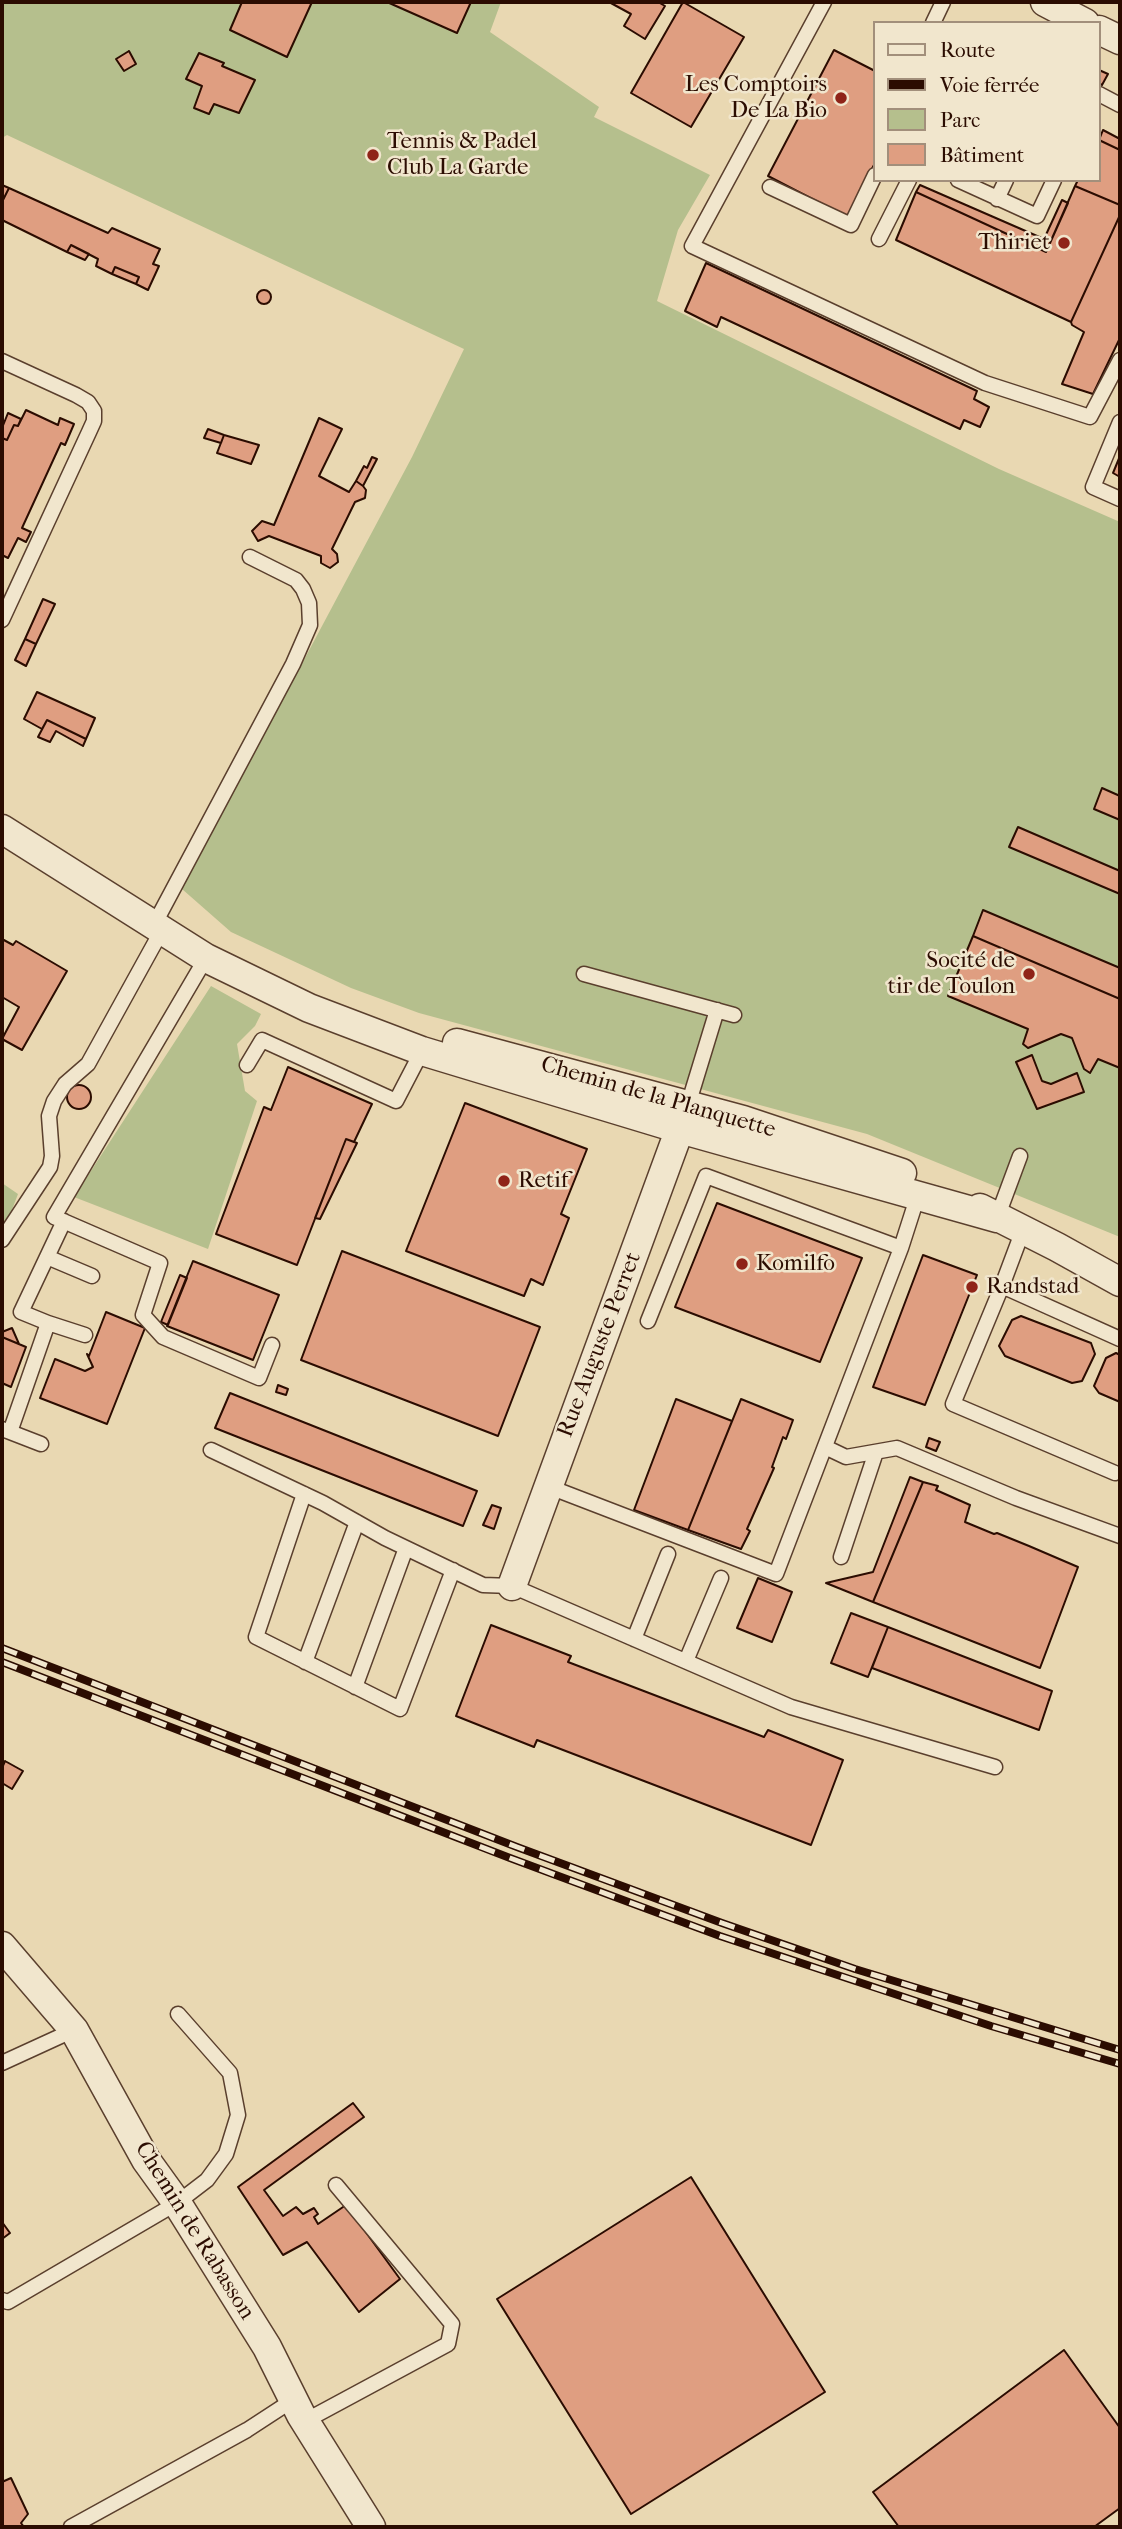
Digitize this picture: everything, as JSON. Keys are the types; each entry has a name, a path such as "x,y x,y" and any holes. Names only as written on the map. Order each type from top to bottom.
{"street":[{"path":"1045,2 1081,21"},
{"path":"1101,31 1120,40"},
{"name":"Chemin de la Planquette","path":"2,829 206,958 309,1009 422,1051 684,1117 859,1157 960,1197 1120,1282"},
{"name":"Chemin de la Planquette","path":"309,1009 498,1053 918,1195 997,1218"},
{"name":"Rue Auguste Perret","path":"512,1586 684,1117"},
{"name":"Chemin de Rabasson","path":"5,1953 74,2030 146,2160 177,2203 267,2347 299,2410 371,2527"}],"lane":[{"path":"824,2 691,246 985,383 1090,417 1120,360"},
{"path":"934,21 943,2"},
{"path":"1101,94 1120,105"},
{"path":"770,187 851,225 874,177"},
{"path":"879,239 908,182"},
{"path":"962,182 1037,216 1053,182"},
{"path":"997,199 1005,182"},
{"path":"2,362 88,402 94,411 94,421 2,620"},
{"path":"1120,422 1093,487 1120,499"},
{"path":"2,1240 50,1167 52,1156 49,1116 54,1101 70,1078 88,1064 293,664 310,625 309,603 296,580 250,558"},
{"path":"206,958 54,1217 160,1263 143,1315 163,1337 259,1378 272,1345"},
{"path":"584,974 733,1015"},
{"path":"684,1117 717,1010"},
{"path":"247,1065 262,1040 396,1101 422,1051"},
{"path":"997,1218 1020,1156"},
{"path":"648,1321 706,1176 901,1248"},
{"path":"547,1486 776,1574 901,1248 918,1195"},
{"path":"64,1221 21,1312 48,1324 85,1335"},
{"path":"1023,1230 953,1404 1115,1473"},
{"path":"47,1257 92,1276"},
{"path":"1002,1286 1120,1339"},
{"path":"41,1444 6,1431 48,1324"},
{"path":"825,1447 846,1457 897,1448 1016,1499 1120,1536"},
{"path":"211,1450 483,1585 512,1586 791,1707 995,1767"},
{"path":"841,1557 876,1452"},
{"path":"304,1494 256,1637 305,1662 400,1709 453,1570"},
{"path":"305,1662 357,1522"},
{"path":"355,1687 406,1548"},
{"path":"634,1639 668,1554"},
{"path":"685,1661 721,1578"},
{"path":"2,2300 8,2302 177,2203 207,2180 226,2154 238,2115 230,2073 178,2014"},
{"path":"2,2063 74,2030"},
{"path":"71,2527 247,2430 448,2344 452,2324 336,2185"}],"green space":[{"path":"2,2 501,2 490,32 599,107 594,117 710,175 678,230 657,301 999,469 1120,522 1120,1237 867,1134 419,1013 351,988 231,932 182,889 412,457 464,349 7,135 2,138"},
{"path":"211,986 261,1014 255,1026 237,1044 245,1091 257,1101 208,1249 74,1197"},
{"path":"2,1183 18,1194 2,1236"}],"building":[{"path":"242,2 312,2 287,57 230,30"},
{"path":"387,2 471,2 457,33"},
{"path":"609,2 658,2 665,6 645,39 624,26 631,14"},
{"path":"683,2 744,37 691,127 631,93"},
{"path":"834,50 874,70 874,165 847,217 768,176"},
{"path":"129,51 136,64 124,71 116,59"},
{"path":"199,53 255,80 239,113 214,104 209,114 194,108 202,86 186,79"},
{"path":"1101,71 1108,74 1101,84"},
{"path":"1103,130 1120,139 1120,150 1101,141"},
{"path":"1101,141 1120,150 1120,205 1075,186 1077,182 1101,182"},
{"path":"2,185 9,188 2,202"},
{"path":"920,185 1044,239 1062,200 1068,203 1046,252 916,192"},
{"path":"1075,186 1120,205 1120,215 1071,322 896,240 916,192 1046,252"},
{"path":"9,188 108,233 112,228 160,249 153,264 159,266 148,290 136,284 139,277 115,267 112,274 96,266 98,259 71,245 67,252 2,220 2,202"},
{"path":"1120,215 1120,338 1093,394 1062,384 1084,332 1071,322"},
{"path":"71,245 89,254 85,260 67,252"},
{"path":"706,263 977,391 974,399 989,407 980,427 964,420 960,429 721,317 717,327 685,311"},
{"path":"115,267 139,277 136,284 112,274"},
{"path":"264,290 269,292 269,302 264,304 259,302 257,297 259,292"},
{"path":"26,410 58,425 60,418 74,424 65,445 61,443 22,528 31,532 26,542 18,538 8,558 2,555 2,438 7,440 14,425 18,426"},
{"path":"8,413 21,419 18,426 14,425 7,440 2,438 2,428"},
{"path":"319,418 342,429 319,476 349,492 356,481 366,490 365,498 355,502 332,549 337,554 338,562 330,568 321,563 321,556 269,536 258,541 252,531 262,521 274,525"},
{"path":"208,429 224,435 221,443 204,438"},
{"path":"224,435 259,445 251,464 217,453"},
{"path":"1120,456 1120,477 1113,473"},
{"path":"372,457 377,459 363,486 356,481"},
{"path":"43,599 55,604 36,644 25,639"},
{"path":"25,639 36,644 26,666 15,660"},
{"path":"37,692 95,718 86,739 47,720 42,729 24,719"},
{"path":"47,720 86,739 83,746 56,731 50,742 38,737"},
{"path":"1102,788 1120,796 1120,820 1094,809"},
{"path":"1018,827 1120,871 1120,894 1009,847"},
{"path":"983,910 1120,968 1120,999 973,936"},
{"path":"973,936 1120,999 1120,1068 1098,1059 1090,1073 1084,1069 1072,1038 1061,1034 1028,1048 1023,1044 1028,1029 948,996"},
{"path":"2,939 13,945 16,941 67,971 22,1050 2,1039 19,1007 2,997"},
{"path":"1032,1055 1042,1081 1051,1084 1077,1073 1084,1092 1037,1109 1016,1062"},
{"path":"288,1067 372,1104 354,1142 346,1139 297,1265 216,1234 264,1107 271,1110"},
{"path":"79,1085 88,1088 91,1097 88,1106 79,1109 70,1106 67,1097 70,1088"},
{"name":"Retif","path":"465,1103 587,1149 561,1214 569,1218 543,1285 531,1279 524,1296 406,1251"},
{"path":"346,1139 357,1143 320,1219 315,1218"},
{"path":"717,1203 862,1258 820,1362 675,1307"},
{"path":"342,1251 540,1327 498,1436 301,1360"},
{"path":"923,1255 977,1275 925,1405 873,1387"},
{"path":"193,1261 279,1295 253,1360 167,1326"},
{"path":"180,1275 187,1278 168,1325 161,1322"},
{"path":"106,1312 145,1328 107,1424 40,1398 55,1359 85,1371 93,1367 87,1354 89,1356"},
{"path":"1021,1316 1091,1343 1095,1354 1082,1381 1072,1383 1005,1356 999,1346 1012,1320"},
{"path":"12,1328 19,1344 2,1337 2,1332"},
{"path":"2,1337 26,1347 11,1387 2,1383"},
{"path":"1116,1353 1120,1355 1120,1402 1099,1393 1094,1386 1106,1358"},
{"path":"278,1385 288,1389 286,1395 276,1392"},
{"path":"230,1393 477,1491 463,1526 215,1428"},
{"path":"676,1399 732,1421 688,1530 634,1510"},
{"path":"741,1399 793,1420 786,1439 783,1437 772,1467 774,1468 741,1549 688,1530"},
{"path":"929,1438 940,1442 936,1451 926,1447"},
{"path":"910,1477 923,1482 873,1602 826,1583 873,1572"},
{"path":"923,1482 938,1486 936,1490 970,1505 965,1522 1078,1567 1040,1668 873,1602"},
{"path":"492,1505 501,1508 494,1529 483,1525"},
{"path":"758,1578 792,1592 772,1642 737,1628"},
{"path":"851,1613 888,1627 868,1677 831,1663"},
{"path":"491,1625 571,1656 568,1662 764,1737 768,1730 843,1760 811,1845 537,1740 534,1747 456,1716"},
{"path":"888,1627 1052,1691 1039,1730 872,1668"},
{"path":"5,1761 23,1771 12,1789 2,1783"},
{"path":"353,2103 364,2117 264,2190 283,2216 296,2207 303,2214 314,2208 318,2214 314,2217 318,2224 346,2205 400,2279 359,2312 307,2242 283,2255 238,2187"},
{"path":"691,2177 825,2392 631,2514 497,2299"},
{"path":"2,2222 10,2233 2,2239"},
{"path":"1064,2350 1120,2428 1120,2508 1094,2527 899,2527 873,2492"},
{"path":"11,2478 28,2514 21,2523 24,2527 2,2527 2,2482"}],"railway":[{"path":"2,1648 517,1847 722,1923 855,1969 1120,2050"},
{"path":"2,1662 720,1936 991,2026 1120,2064"}],"place":[{"name":"Les Comptoirs De La Bio","path":"841,98"},
{"name":"Tennis & Padel Club La Garde","path":"373,155"},
{"name":"Thiriet","path":"1064,243"},
{"name":"Socité de tir de Toulon","path":"1029,974"},
{"name":"Retif","path":"504,1181"},
{"name":"Komilfo","path":"742,1264"},
{"name":"Randstad","path":"972,1287"}]}
